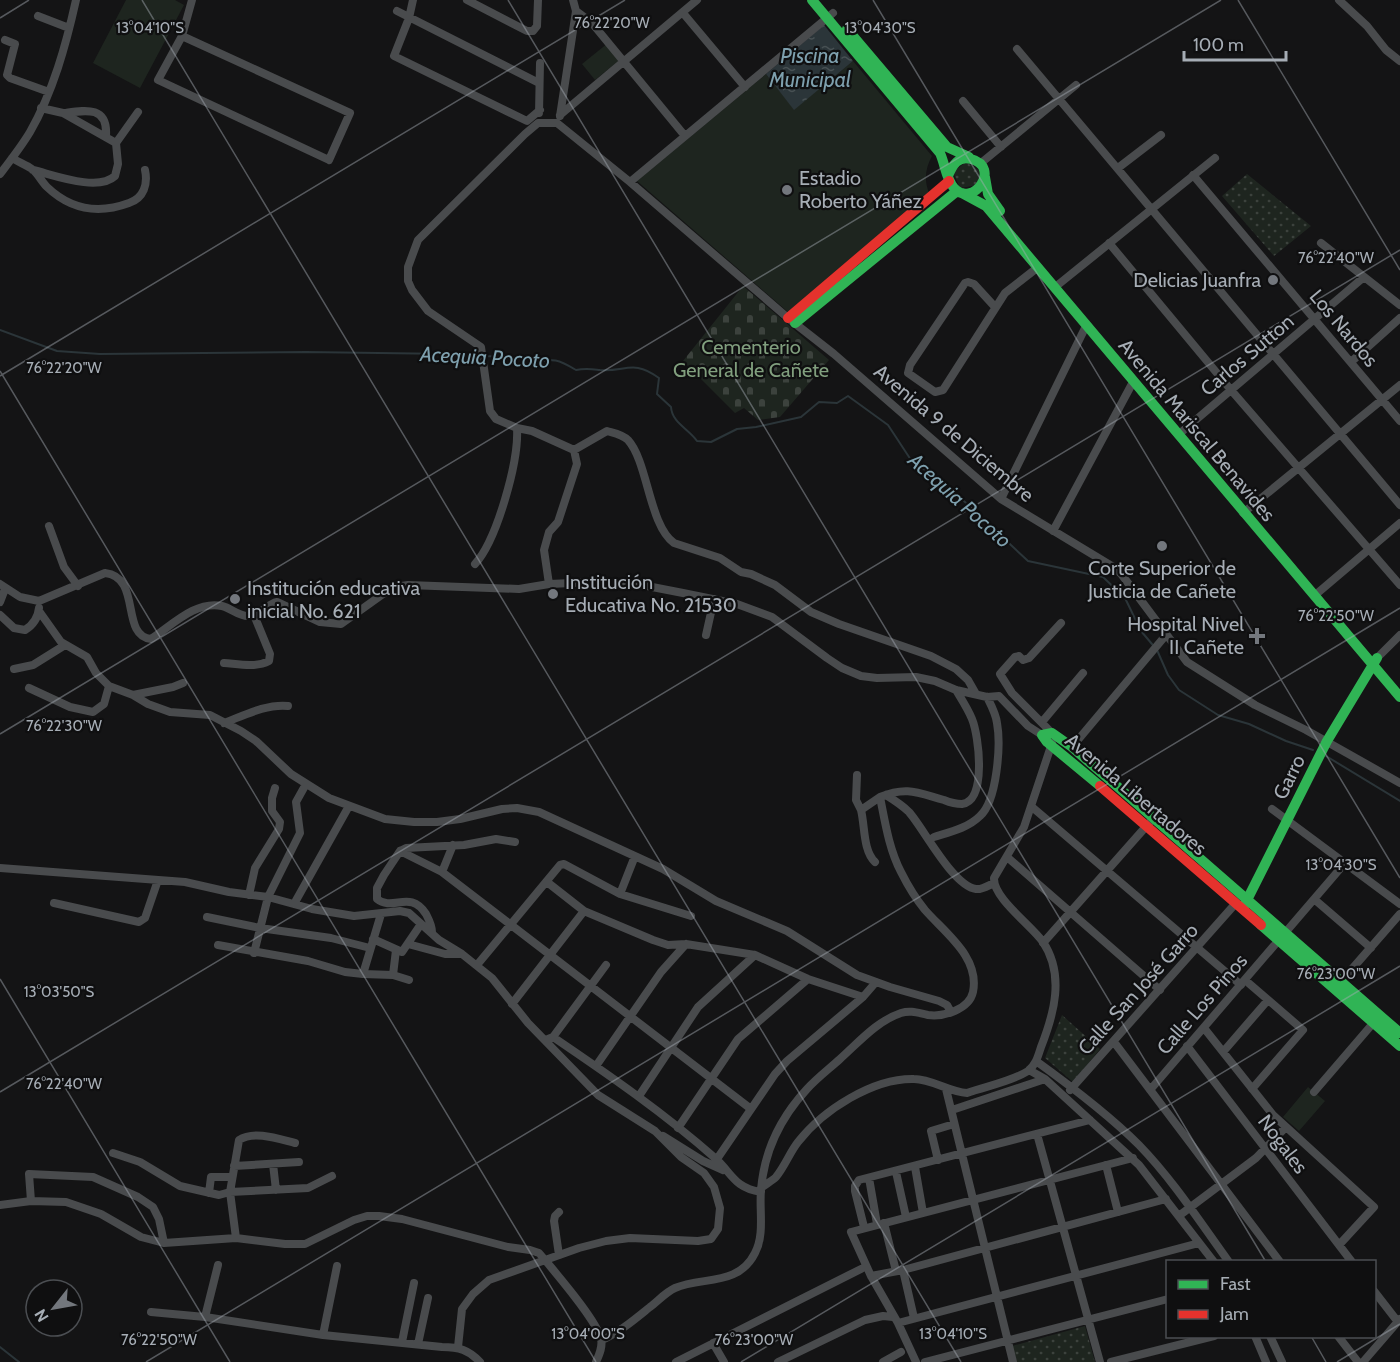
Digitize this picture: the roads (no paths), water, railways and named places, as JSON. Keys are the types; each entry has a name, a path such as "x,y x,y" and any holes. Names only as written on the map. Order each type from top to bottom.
{"main road":[{"path":"812,0 830,16 947,147 981,163 985,177 980,189 968,194 959,192 949,178 940,153 830,16 823,0"},
{"path":"791,321 949,178 950,168 955,162 962,158 970,158"},
{"name":"Avenida Mariscal Benavides","path":"985,177 988,194 992,201 1057,285 1375,661 1400,697"},
{"path":"791,321 959,192"},
{"name":"Avenida Mariscal Benavides","path":"959,192 979,201 986,207 1037,268 1057,285 1086,326 1133,382 1181,432"},
{"name":"Avenida Mariscal Benavides","path":"1375,661 1400,685"},
{"name":"Garro","path":"1242,904 1288,821 1327,741 1375,661"},
{"name":"Avenida Libertadores","path":"1150,822 1050,745 1051,735 1072,747 1150,822 1377,1019 1400,1046"},
{"name":"Avenida Libertadores","path":"1377,1019 1400,1033"}],"street":[{"path":"0,174 30,132 49,92 76,0"},
{"path":"182,36 350,113 329,160 158,80 182,36 192,0"},
{"path":"413,0 409,18 394,56 527,121 540,110"},
{"path":"467,0 527,31 533,31 537,26 537,0"},
{"path":"559,119 576,11 573,0"},
{"path":"574,450 532,431 517,428 496,419 490,411 483,352 480,345 428,311 412,290 408,281 408,267 418,240 525,134 538,123 559,119 697,0"},
{"path":"1339,0 1367,26 1386,50 1400,61"},
{"path":"397,10 539,83"},
{"path":"576,11 592,23 685,136"},
{"path":"682,13 745,87"},
{"path":"38,16 69,28"},
{"path":"630,182 830,16"},
{"path":"5,40 15,44 7,75 49,92"},
{"path":"1017,50 1119,168 1400,505"},
{"path":"538,123 540,63"},
{"path":"981,163 1076,85"},
{"path":"963,101 1001,147"},
{"path":"41,108 63,113 116,143"},
{"path":"63,113 91,110 97,112 106,128 105,136"},
{"path":"12,158 33,170 81,181 105,183 115,176 118,165 116,143 138,112"},
{"name":"Avenida 9 de Diciembre","path":"559,119 791,321 834,354 1001,499 1108,563 1122,575 1192,666 1255,705 1327,741 1400,783"},
{"path":"1119,168 1161,135"},
{"path":"1057,285 1215,158"},
{"path":"33,170 47,187 66,202 81,208 103,210 134,202 144,191 147,180 146,170"},
{"name":"Los Nardos","path":"1193,176 1400,421"},
{"path":"1109,243 1231,390 1400,585"},
{"path":"1321,243 1400,305"},
{"path":"907,371 935,392 943,390 1005,293 1037,268"},
{"name":"Carlos Sutton","path":"1181,432 1364,277"},
{"path":"902,382 965,283 974,284 995,307"},
{"path":"1351,362 1400,318"},
{"path":"1001,499 1086,326"},
{"path":"1053,531 1133,382"},
{"path":"1247,510 1400,385"},
{"path":"475,564 487,549 494,534 518,445 517,428"},
{"path":"574,450 607,431 619,434 628,441 637,456 668,539 720,558 741,572 775,585 811,612 931,656 956,669 968,680 976,694"},
{"path":"549,584 544,550 549,532 560,516 577,464 574,450"},
{"path":"1318,593 1400,523"},
{"path":"49,526 64,567 78,586"},
{"path":"0,602 3,587 20,597 39,601 105,573 114,574 121,578 126,588 137,629 147,639 151,639 186,613 216,605 230,608 246,616 254,615 278,602 320,622 341,624 395,587 408,585 519,589 549,584 595,582 647,586 737,604 772,617 842,668 861,676 916,677 935,681 957,690 988,697 999,696 1028,726 1051,735"},
{"path":"706,635 714,599"},
{"path":"0,615 14,628 25,630 31,626 39,611 39,601"},
{"path":"39,611 56,637 65,645 87,657 96,673 109,687 171,712 210,715 256,741 291,774 329,798 385,819 437,822 517,807 539,812 663,868 716,901 787,931 857,975 939,1001 947,1005 951,1012"},
{"path":"224,663 248,665 269,661 270,654 254,615"},
{"path":"1051,735 1042,722 1012,693 1000,674 1015,657 1023,660 1029,658 1061,623"},
{"path":"1375,661 1400,634"},
{"path":"1072,747 1166,635"},
{"path":"14,669 33,665 65,645"},
{"path":"1042,722 1083,673"},
{"path":"133,695 172,687 183,682"},
{"path":"29,688 70,707 93,712 99,710 104,704 109,687"},
{"path":"861,810 883,796 908,790 960,804 972,800 980,766 978,743 973,721 957,690"},
{"path":"934,837 978,818 991,801 995,786 998,731 997,719 988,697"},
{"path":"224,723 264,708 288,706"},
{"path":"553,1037 639,1096 717,1159 725,1170 749,1191 761,1190 775,1177 797,1143 814,1123 855,1095 879,1086 914,1079 968,1093 1029,1070 1036,1060 1052,1021 1056,991 1053,967 1043,943 1001,896 994,883 994,878 1024,827 1050,745"},
{"path":"857,775 856,800 861,810 870,857 875,862"},
{"path":"254,953 268,897 300,833 296,802 306,784"},
{"path":"249,895 255,868 279,830 280,822 272,811 275,788"},
{"path":"883,796 908,811 942,860 962,881 975,889 994,883"},
{"path":"602,1340 631,1323 674,1288 721,1279 735,1272 750,1260 756,1251 761,1223 761,1190 770,1146 790,1109 818,1077 890,1018 903,1012 914,1011 929,1015 951,1012 970,999 973,992 973,976 970,962 923,907 900,871 893,854 883,796"},
{"path":"294,904 349,806"},
{"path":"1032,807 1197,948 1268,1000 1303,1030 1252,1089"},
{"path":"1272,809 1400,904"},
{"path":"1043,943 1150,822"},
{"path":"432,932 428,917 418,904 408,900 385,904 377,899 377,888 400,851 411,846 453,845 496,839 515,842"},
{"path":"441,872 453,845"},
{"path":"400,851 441,872 751,1109"},
{"path":"620,894 635,856"},
{"path":"1007,857 1160,990"},
{"name":"Calle Los Pinos","path":"1150,1090 1345,863"},
{"path":"477,965 560,865 564,864 620,894 691,916"},
{"path":"0,868 91,873 185,882 354,916 400,911 409,913 439,940 462,954 492,978 544,1040 598,1095 695,1156 725,1170"},
{"path":"54,903 139,922 145,918 158,880"},
{"path":"547,882 584,911 653,940 668,945 686,944 755,955 808,979 863,997"},
{"path":"1314,899 1371,948"},
{"name":"Calle San José Garro","path":"1065,1096 1197,948 1242,904"},
{"path":"512,1004 584,911"},
{"path":"363,974 381,914"},
{"path":"1338,985 1400,914"},
{"path":"207,917 260,928 331,938 370,948"},
{"path":"373,939 402,952 421,924"},
{"path":"408,944 445,954 462,954"},
{"path":"596,1066 661,972 686,944"},
{"path":"218,945 308,961 345,972 393,975 409,980"},
{"path":"393,975 396,950"},
{"path":"639,1096 698,1007 755,955"},
{"path":"544,1040 553,1037 606,965"},
{"path":"678,1128 738,1040 808,979"},
{"path":"717,1159 775,1074 787,1061 863,997 876,982"},
{"path":"1223,1052 1268,1000"},
{"path":"1314,1092 1377,1019"},
{"path":"1204,1028 1274,1115 1374,1207 1338,1245"},
{"path":"1114,1042 1278,1260"},
{"name":"Nogales","path":"1187,1046 1350,1260"},
{"path":"1036,1060 1138,1144 1157,1164 1228,1260"},
{"path":"1029,1070 1045,1079 1133,1158 1180,1215 1212,1260"},
{"path":"952,1110 1045,1079"},
{"path":"946,1089 975,1199 1013,1362"},
{"path":"864,1227 855,1186 859,1180 1090,1120"},
{"path":"938,1160 931,1131 954,1124"},
{"path":"1180,1215 1266,1149 1286,1127"},
{"path":"458,1347 462,1309 472,1293 489,1280 559,1255 620,1239 705,1241 715,1235 720,1219 718,1198 714,1187 704,1173 681,1157 656,1131"},
{"path":"1037,1134 1100,1362"},
{"path":"236,1238 230,1192 239,1140 243,1137 272,1137 295,1143"},
{"path":"113,1153 140,1162 180,1185 225,1195 230,1192 308,1188 332,1176"},
{"path":"916,1362 851,1232 1133,1158"},
{"path":"234,1166 299,1162"},
{"path":"273,1164 276,1190"},
{"path":"1106,1165 1118,1212"},
{"path":"915,1167 923,1213"},
{"path":"896,1172 906,1217"},
{"path":"31,1201 29,1174 93,1177 138,1197 153,1207 159,1219 164,1243"},
{"path":"209,1193 211,1177 232,1178"},
{"path":"870,1178 881,1224 914,1318"},
{"path":"871,1276 986,1248 1166,1199"},
{"path":"0,1205 31,1201 66,1202 101,1214 141,1237 164,1243 236,1238 305,1244 354,1220 367,1216 379,1216 402,1219 508,1247 530,1250 539,1253 546,1260 594,1324 602,1340 601,1351 596,1362"},
{"path":"559,1212 554,1221 559,1255"},
{"path":"778,1362 865,1320 883,1316 895,1320 914,1318 1199,1243"},
{"path":"206,1317 218,1265"},
{"path":"323,1335 337,1266"},
{"path":"676,1362 861,1269"},
{"path":"402,1342 414,1283"},
{"path":"1363,1362 1399,1320 1376,1293"},
{"path":"418,1344 428,1298"},
{"path":"925,1362 1166,1299"},
{"path":"151,1312 206,1317 323,1335 458,1347 467,1350 480,1362"},
{"path":"1111,1362 1206,1338"},
{"path":"1256,1338 1267,1362 1280,1359 1271,1338"},
{"path":"1340,1338 1358,1362"},
{"path":"712,1343 724,1362"},
{"path":"883,1362 901,1352"}],"water":[{"name":"Piscina Municipal","path":"824,25 853,61 794,110 766,74"}],"waterway":[{"name":"Acequia Pocoto","path":"0,330 57,351 100,354 306,352 479,356"},
{"name":"Acequia Pocoto","path":"484,356 530,358 533,363 556,360 576,370 636,368 650,372 659,378 657,394 671,407 674,417 697,441 711,442 737,429 801,417 819,402 837,403 848,396 888,425 911,460 950,488 1028,561 1103,577 1125,598 1141,631 1157,650 1168,675 1179,690 1218,715 1249,724 1286,741 1313,750"},
{"name":"Acequia Pocoto","path":"1326,756 1400,801"},
{"path":"0,1347 19,1362"}],"place":[{"name":"Estadio Roberto Yáñez","path":"787,190"},
{"name":"Delicias Juanfra","path":"1273,280"},
{"name":"Corte Superior de Justicia de Cañete","path":"1162,546"},
{"name":"Institución Educativa No. 21530","path":"553,594"},
{"name":"Institución educativa inicial No. 621","path":"235,599"},
{"name":"Hospital Nivel II Cañete","path":"1257,636"}],"park label":[{"name":"Cementerio General de Cañete","path":"751,358"}]}
